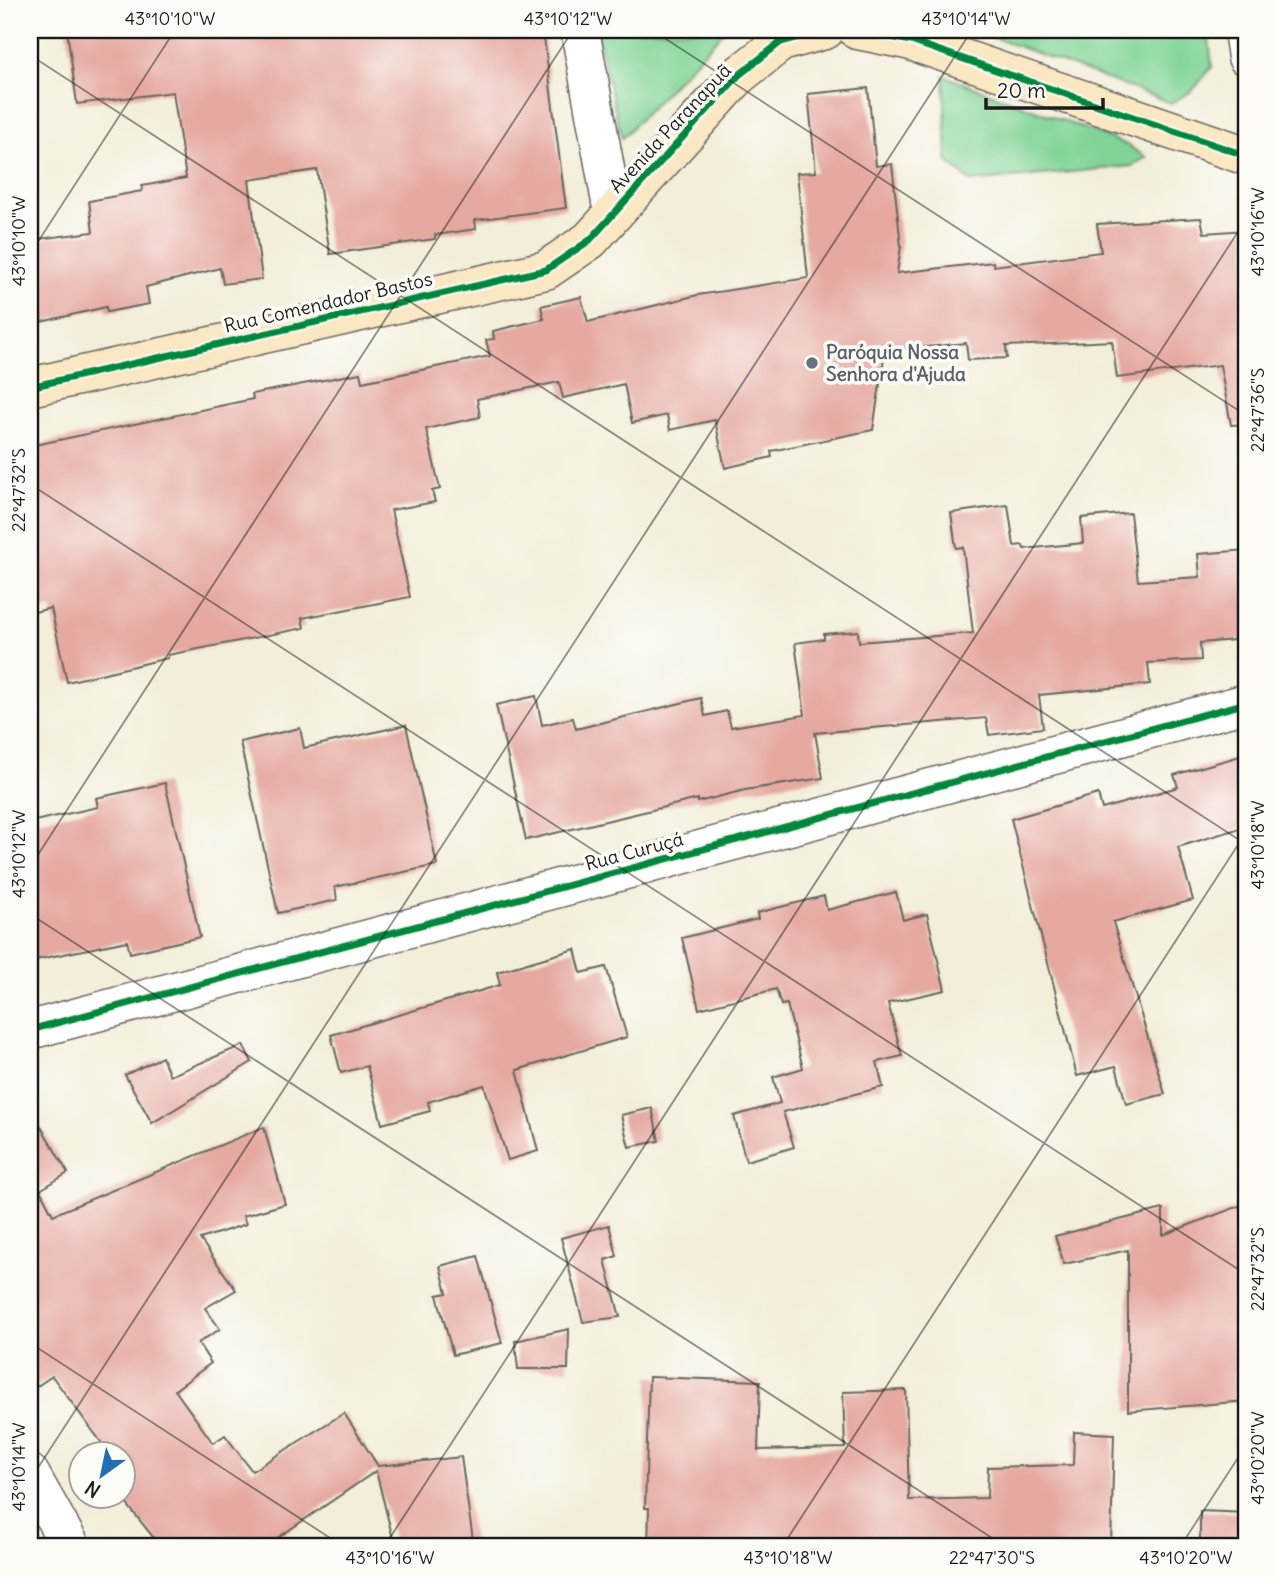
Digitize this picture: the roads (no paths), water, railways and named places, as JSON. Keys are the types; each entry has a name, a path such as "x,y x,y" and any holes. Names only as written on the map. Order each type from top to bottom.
{"street":[{"path":"580,30 613,212"},
{"name":"Avenida Paranapuã","path":"613,212 739,75 781,42 825,30"},
{"path":"857,30 911,41 1247,156"},
{"path":"1243,30 1247,57"},
{"name":"Rua Comendador Bastos","path":"30,387 546,270 590,240 613,212"},
{"name":"Rua Curuçá","path":"30,1030 1247,703"},
{"path":"34,1493 71,1547"}],"place":[{"name":"Paróquia Nossa Senhora d'Ajuda","path":"812,363"}]}
